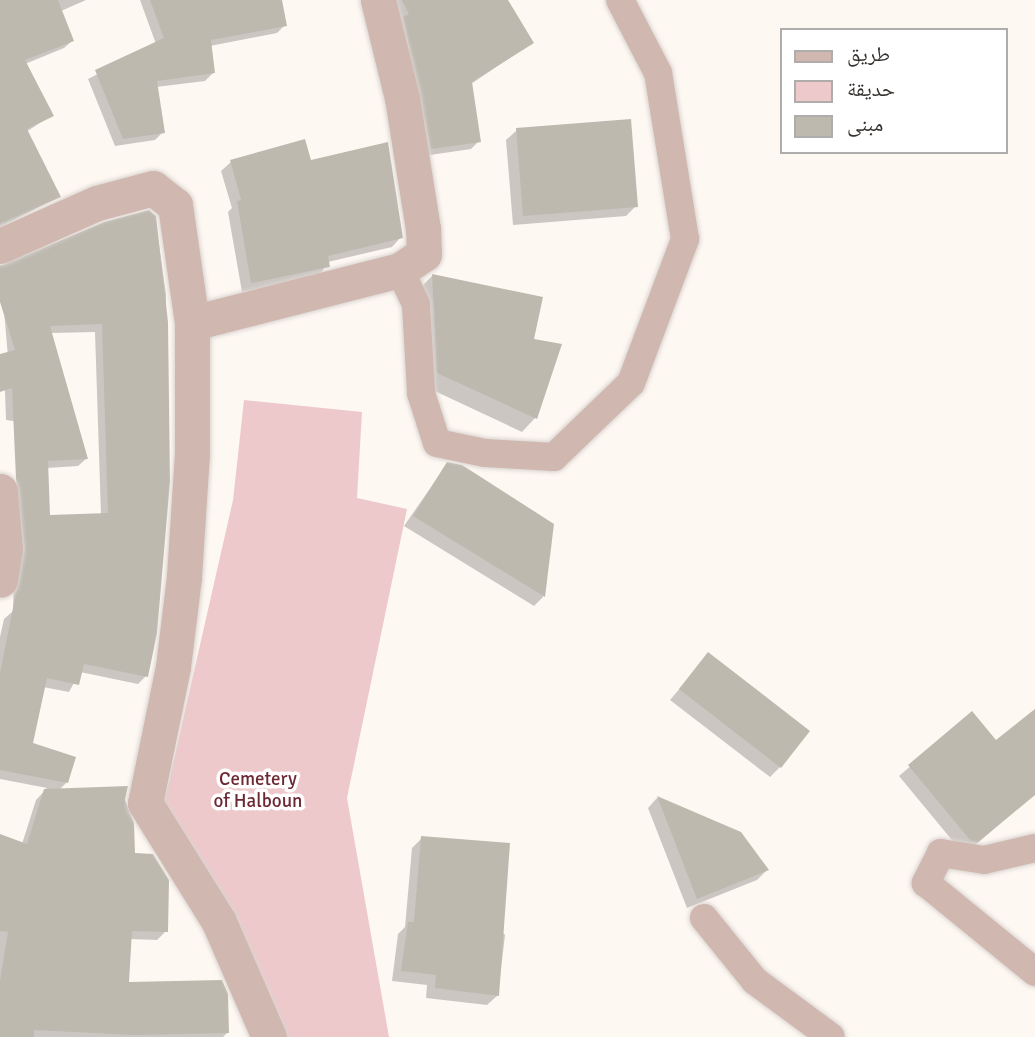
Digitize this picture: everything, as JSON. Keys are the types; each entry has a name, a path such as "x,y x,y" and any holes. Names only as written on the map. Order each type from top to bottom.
{"street":[{"path":"192,323 400,270 424,254 424,229 402,98 378,0"},
{"path":"400,270 416,305 421,393 437,443 485,453 554,457 631,383 685,239 658,73 620,0"},
{"path":"0,246 97,203 153,188 175,205 192,323 192,453 184,577 173,667 145,803 219,922 269,1037"},
{"path":"0,491 5,550 0,580"},
{"path":"1035,848 984,860 940,853 926,883 1035,972"},
{"path":"704,918 755,981 831,1037"}],"green space":[{"name":"Cemetery of Halboun","path":"244,400 362,412 357,498 407,509 347,798 389,1037 280,1037 164,803 233,500"}],"building":[{"path":"0,0 58,0 74,41 25,60 54,116 27,129 61,197 0,224"},
{"path":"150,0 282,0 287,26 211,40 215,73 157,81 165,133 123,139 95,70 164,38"},
{"path":"402,0 508,0 534,43 472,82 481,142 431,149 403,17 409,14"},
{"path":"631,119 638,207 523,216 516,128"},
{"path":"305,139 311,160 388,142 403,238 328,256 330,267 251,283 237,201 241,200 230,160"},
{"path":"149,210 156,216 168,322 170,482 157,633 148,677 84,664 79,685 47,678 33,743 76,757 68,783 0,770 0,673 25,548 16,479 12,388 0,392 0,354 15,350 0,302 0,266 104,222","holes":["102,324 108,513 50,515 48,461 88,459 50,326"]},
{"path":"432,274 543,297 534,339 562,344 537,419 437,373"},
{"path":"447,462 462,465 554,524 545,597 413,516"},
{"path":"708,652 810,731 781,768 679,689"},
{"path":"1035,709 1035,795 978,842 971,841 908,765 972,711 996,740"},
{"path":"128,786 125,800 134,823 135,853 153,854 169,880 168,932 132,931 129,982 222,980 228,994 229,1033 134,1035 34,1030 34,1037 0,1037 0,981 8,932 0,931 0,834 27,844 44,789"},
{"path":"657,796 741,832 769,870 697,899"},
{"path":"421,836 510,843 499,996 435,988 436,975 401,971 408,922 414,922"}]}
